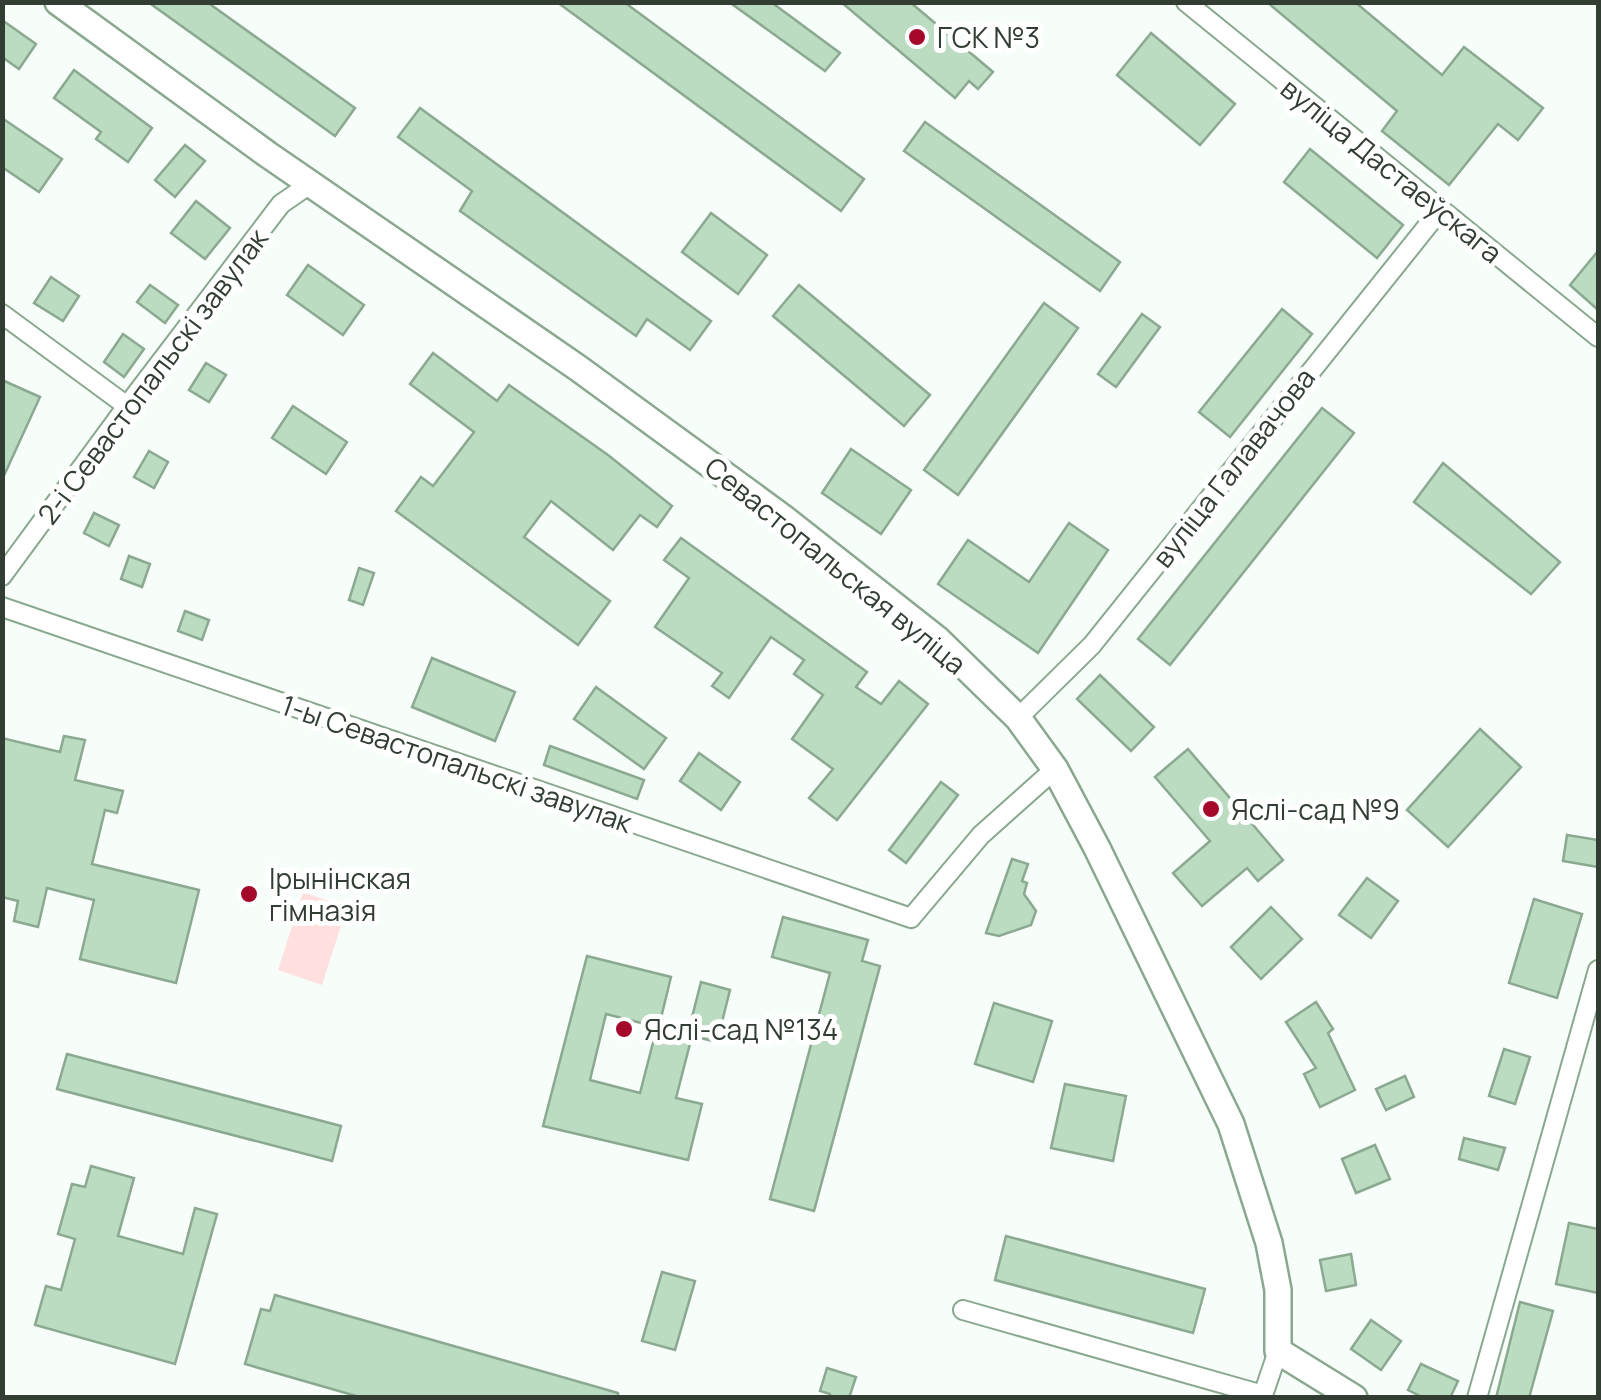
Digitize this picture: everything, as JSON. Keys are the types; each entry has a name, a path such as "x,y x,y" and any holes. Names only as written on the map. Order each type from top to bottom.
{"street":[{"name":"Севастопальская вуліца","path":"58,2 310,184 578,368 782,517 937,639 1018,718 1055,769 1230,1124 1269,1242 1278,1290 1278,1351"},
{"name":"вуліца Дастаеўскага","path":"1186,2 1598,337"},
{"name":"2-і Севастопальскі завулак","path":"2,576 281,204 310,184"},
{"name":"вуліца Галавачова","path":"1018,718 1092,645 1441,209"},
{"path":"2,314 127,406"},
{"name":"1-ы Севастопальскі завулак","path":"2,608 912,918 980,834 1055,769"},
{"path":"1477,1398 1598,970"},
{"path":"964,1310 1263,1396 1278,1351 1354,1398"}],"shaded area":[{"path":"303,892 347,907 322,985 278,970"}],"building":[{"path":"148,2 207,2 355,108 335,136"},
{"path":"557,2 624,2 864,179 841,211"},
{"path":"729,2 771,2 840,53 825,71"},
{"name":"ГСК №3","path":"841,2 910,2 993,72 978,89 969,81 955,98"},
{"path":"1267,2 1355,2 1442,75 1464,47 1543,108 1518,140 1498,124 1449,185 1382,131 1397,111"},
{"path":"2,20 36,44 19,69 2,57"},
{"path":"1151,33 1235,104 1200,145 1117,75"},
{"path":"74,70 152,128 128,162 96,139 101,132 54,98"},
{"path":"420,108 711,321 690,350 647,319 636,336 460,211 472,191 398,137"},
{"path":"2,118 62,159 39,192 2,167"},
{"path":"925,122 1120,262 1100,291 904,151"},
{"path":"185,145 205,161 175,197 155,180"},
{"path":"1310,149 1403,225 1377,258 1284,182"},
{"path":"196,201 230,228 205,259 171,233"},
{"path":"711,213 767,255 738,294 682,252"},
{"path":"1598,251 1598,310 1570,285"},
{"path":"308,265 364,305 343,335 287,295"},
{"path":"51,277 79,296 63,321 34,303"},
{"path":"150,285 178,305 165,323 137,302"},
{"path":"799,285 930,395 904,426 773,316"},
{"path":"1044,303 1078,328 958,495 924,470"},
{"path":"1282,309 1312,334 1230,437 1199,412"},
{"path":"1142,314 1160,327 1116,387 1098,374"},
{"path":"123,334 144,349 124,377 104,362"},
{"path":"433,353 497,401 509,385 672,506 657,527 640,515 613,550 551,501 524,537 610,601 578,645 396,511 421,477 433,486 474,432 410,384"},
{"path":"206,363 226,375 209,402 189,390"},
{"path":"2,380 40,397 2,480"},
{"path":"293,406 347,442 326,474 272,438"},
{"path":"1322,408 1354,433 1170,665 1138,639"},
{"path":"851,449 911,490 881,534 822,493"},
{"path":"149,451 168,462 154,488 134,477"},
{"path":"1443,463 1560,562 1531,594 1414,502"},
{"path":"94,513 119,525 109,546 84,533"},
{"path":"1069,523 1108,550 1038,653 938,584 968,540 1029,582"},
{"path":"681,538 867,672 856,687 881,704 899,681 928,704 837,820 809,798 833,769 792,739 823,695 794,674 804,660 771,637 729,698 712,686 722,673 655,627 689,578 664,560"},
{"path":"129,556 150,564 142,587 121,579"},
{"path":"359,568 374,573 363,605 349,600"},
{"path":"185,611 209,620 202,640 178,631"},
{"path":"432,658 515,692 495,741 412,707"},
{"path":"1100,675 1154,727 1131,751 1077,699"},
{"path":"596,687 666,738 644,769 574,719"},
{"path":"1480,729 1521,767 1448,847 1407,810"},
{"name":"Ірынінская гімназія","path":"64,736 85,740 75,780 123,791 117,813 105,810 92,864 199,890 176,983 80,959 94,900 47,888 38,927 14,921 18,901 2,897 2,738 60,752"},
{"path":"550,746 644,780 637,799 544,765"},
{"name":"Яслі-сад №9","path":"1188,749 1283,860 1258,881 1247,868 1202,906 1173,873 1210,841 1155,777"},
{"path":"699,753 740,782 721,810 680,781"},
{"path":"941,782 958,795 906,863 889,850"},
{"path":"1567,835 1598,840 1598,867 1563,861"},
{"path":"1012,859 1028,864 1022,881 1027,883 1024,894 1036,911 1031,925 999,936 986,933"},
{"path":"1367,878 1398,901 1371,938 1339,915"},
{"path":"1534,899 1582,914 1557,998 1509,983"},
{"path":"1271,907 1302,939 1261,979 1231,947"},
{"path":"783,917 868,940 862,961 880,966 814,1211 770,1199 830,973 772,957"},
{"path":"587,956 671,977 660,1022 689,1029 701,982 730,990 717,1042 692,1036 676,1098 702,1104 688,1160 543,1126","holes":["606,1014 657,1027 640,1093 590,1080"]},
{"path":"1316,1002 1333,1029 1328,1033 1355,1090 1320,1107 1304,1074 1316,1068 1286,1022"},
{"path":"994,1003 1052,1021 1033,1082 975,1064"},
{"path":"1504,1049 1530,1057 1515,1104 1489,1096"},
{"path":"67,1054 341,1126 332,1161 57,1089"},
{"path":"1405,1076 1414,1097 1386,1110 1376,1089"},
{"path":"1065,1084 1126,1096 1113,1161 1051,1148"},
{"path":"1464,1138 1505,1148 1498,1170 1459,1159"},
{"path":"1375,1145 1390,1179 1356,1193 1342,1159"},
{"path":"91,1166 134,1178 118,1236 183,1254 195,1208 217,1214 175,1364 35,1325 46,1286 61,1290 75,1239 58,1234 72,1184 85,1187"},
{"path":"1569,1223 1598,1229 1598,1293 1556,1284"},
{"path":"1006,1236 1205,1289 1193,1333 995,1280"},
{"path":"1351,1254 1356,1285 1326,1291 1320,1260"},
{"path":"662,1272 695,1281 675,1350 642,1341"},
{"path":"275,1295 618,1393 618,1398 363,1398 245,1364 261,1309 270,1311"},
{"path":"1520,1302 1553,1311 1529,1398 1496,1398"},
{"path":"1371,1320 1401,1341 1381,1370 1351,1349"},
{"path":"1421,1364 1458,1381 1450,1398 1424,1398 1408,1390"},
{"path":"827,1368 856,1377 849,1398 829,1398 830,1394 820,1391"}],"place":[{"name":"ГСК №3","path":"917,37"},
{"name":"Яслі-сад №9","path":"1211,809"},
{"name":"Ірынінская гімназія","path":"249,894"},
{"name":"Яслі-сад №134","path":"624,1029"}]}
